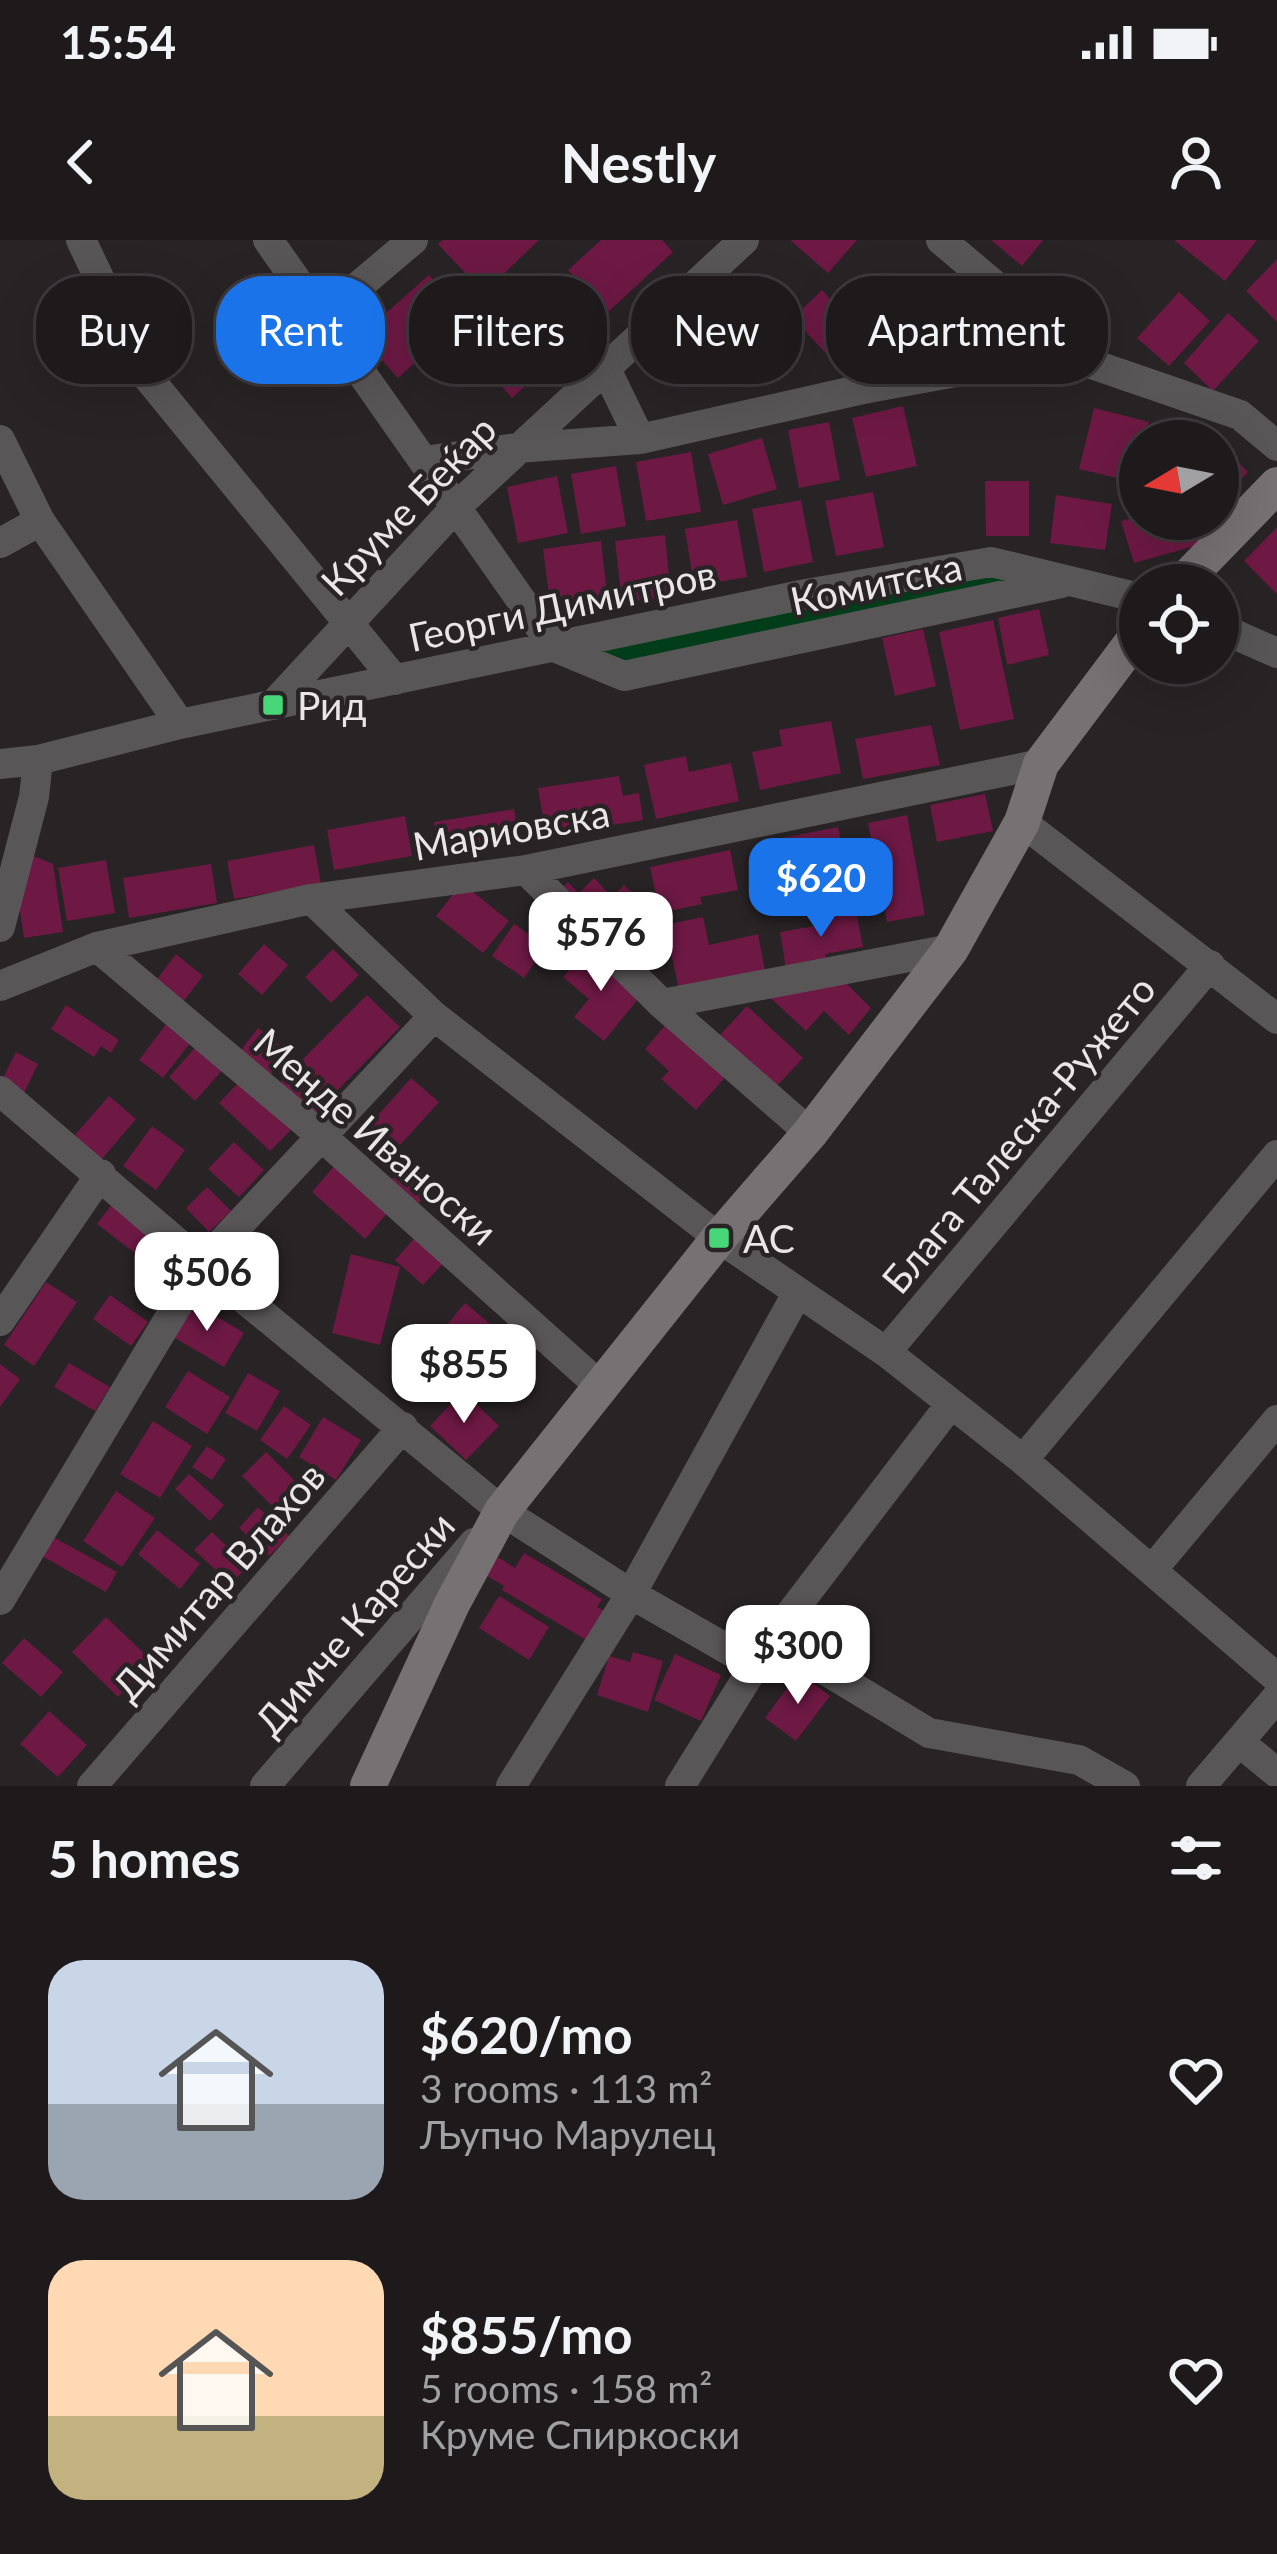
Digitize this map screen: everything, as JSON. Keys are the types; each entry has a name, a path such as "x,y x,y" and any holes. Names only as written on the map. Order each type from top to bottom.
{"street":[{"path":"81,240 146,374 395,680"},
{"path":"268,240 293,276"},
{"path":"370,276 413,240"},
{"name":"Круме Беќар","path":"607,362 745,240"},
{"path":"940,240 983,276"},
{"path":"1108,370 1240,415 1277,446"},
{"path":"607,371 640,439"},
{"path":"369,384 554,647"},
{"name":"Круме Беќар","path":"273,705 456,507 584,384"},
{"path":"424,461 640,439 885,384"},
{"path":"0,440 40,521 180,724"},
{"path":"1200,564 1277,484"},
{"path":"0,543 40,521"},
{"name":"Георги Димитров","path":"0,764 38,760 180,724 806,594 991,562 1119,593"},
{"name":"Комитска","path":"554,647 624,676 1070,581"},
{"path":"1239,636 1277,652"},
{"path":"368,1786 452,1604 502,1511 718,1238 810,1133 951,950 1022,822 1041,764 1119,660"},
{"path":"0,927 34,796 38,760"},
{"name":"Мариовска","path":"0,986 98,946 311,899 526,870 1041,764"},
{"name":"Блага Талеска-Ружето","path":"1022,822 1277,1019"},
{"path":"526,870 662,1004 810,1133"},
{"name":"Блага Талеска-Ружето","path":"311,899 434,1016 718,1238 886,1352 1023,1460 1277,1678"},
{"name":"Менде Иваноски","path":"98,946 319,1134 601,1387"},
{"path":"662,1004 951,950"},
{"name":"Блага Талеска-Ружето","path":"886,1352 1210,964"},
{"path":"0,1600 202,1264 434,1016"},
{"path":"0,1091 502,1511 632,1594 929,1733 1079,1760 1124,1786"},
{"path":"1023,1460 1277,1155"},
{"path":"0,1321 101,1174"},
{"path":"511,1786 632,1594 798,1292"},
{"path":"680,1786 764,1652 950,1405"},
{"path":"1152,1570 1277,1420"},
{"name":"Димитар Влахов","path":"92,1786 403,1427"},
{"name":"Димче Карески","path":"266,1786 502,1511"},
{"path":"1201,1786 1277,1697"},
{"path":"1239,1742 1277,1773"},
{"path":"1056,1786 1079,1760"}],"green space":[{"path":"991,562 1070,581 624,676 554,647"}],"building":[{"path":"443,240 539,240 502,276 468,276 438,244"},
{"path":"601,240 662,240 673,252 647,276 631,276 631,291 607,313 607,276 573,276 568,270"},
{"path":"790,240 857,240 828,273"},
{"path":"991,240 1043,240 1022,266"},
{"path":"1174,240 1257,240 1225,281"},
{"path":"1277,259 1277,322 1246,291"},
{"path":"822,290 826,294 826,353 802,328 802,309"},
{"path":"1179,292 1210,321 1169,366 1137,338"},
{"path":"409,293 409,368 398,378 385,364 385,314"},
{"path":"1228,313 1259,341 1213,391 1184,363"},
{"path":"499,384 528,384 512,398"},
{"path":"903,406 917,466 866,477 852,418"},
{"path":"1094,408 1141,420 1119,420 1119,478 1079,469"},
{"path":"829,422 840,480 799,488 788,430"},
{"path":"762,438 777,489 723,505 708,454"},
{"path":"691,452 701,512 646,521 636,462"},
{"path":"616,466 626,526 581,534 571,474"},
{"path":"557,476 568,533 518,543 507,487"},
{"path":"985,481 1029,481 1029,536 986,536"},
{"path":"873,492 884,547 836,556 825,501"},
{"path":"1056,495 1112,504 1105,550 1050,543"},
{"path":"801,500 813,562 764,572 752,509"},
{"path":"737,520 747,577 694,586 685,529"},
{"path":"1277,527 1277,594 1244,561"},
{"path":"665,535 671,597 622,602 615,541"},
{"path":"1127,540 1201,540 1202,544 1134,563"},
{"path":"601,541 609,611 552,618 543,549"},
{"path":"1039,609 1049,655 1007,665 998,618"},
{"path":"993,620 1014,719 960,730 939,632"},
{"path":"923,629 936,686 895,696 882,638"},
{"path":"831,721 841,773 760,790 752,752 782,746 779,730"},
{"path":"931,725 940,765 863,779 855,739"},
{"path":"686,756 689,772 731,763 739,801 656,819 644,765"},
{"path":"619,776 623,796 639,793 643,820 546,836 538,788"},
{"path":"985,794 993,831 937,842 930,805"},
{"path":"514,809 520,842 440,856 434,822"},
{"path":"907,815 925,915 887,922 868,823"},
{"path":"405,816 412,856 334,870 327,830"},
{"path":"838,827 845,860 766,882 757,843"},
{"path":"314,845 321,884 234,899 227,861"},
{"path":"730,850 738,890 700,897 702,904 660,913 650,867"},
{"path":"31,855 53,864 63,932 24,938 17,891"},
{"path":"106,860 115,913 67,921 58,868"},
{"path":"211,864 217,903 129,918 123,878"},
{"path":"594,878 612,897 624,885 652,913 616,950 558,892 568,882 579,893"},
{"path":"462,883 509,921 483,953 436,916"},
{"path":"856,911 863,947 825,954 827,962 786,969 780,932 820,925 818,918"},
{"path":"703,917 709,945 758,934 765,971 679,989 665,925"},
{"path":"514,924 546,946 524,978 492,956"},
{"path":"264,944 288,965 262,995 238,974"},
{"path":"587,948 642,994 604,1041 574,1017 589,999 563,977"},
{"path":"333,949 359,975 331,1003 305,977"},
{"path":"176,954 203,976 182,1003 155,982"},
{"path":"839,976 871,1008 849,1035 824,1011 806,1031 762,990"},
{"path":"367,995 400,1027 312,1116 279,1083"},
{"path":"66,1005 119,1040 111,1053 101,1046 94,1057 51,1029"},
{"path":"747,1006 803,1058 774,1089 718,1037"},
{"path":"170,1019 194,1038 163,1078 139,1060"},
{"path":"670,1020 729,1073 696,1110 661,1079 669,1071 645,1049"},
{"path":"258,1028 288,1052 265,1082 235,1058"},
{"path":"200,1042 226,1066 195,1101 169,1077"},
{"path":"16,1052 38,1064 24,1093 1,1082"},
{"path":"411,1078 439,1102 392,1154 365,1130"},
{"path":"240,1081 291,1130 270,1151 219,1103"},
{"path":"109,1096 136,1119 101,1160 74,1136"},
{"path":"152,1126 185,1150 156,1190 123,1166"},
{"path":"234,1142 264,1170 239,1197 208,1169"},
{"path":"411,1160 436,1185 412,1210 387,1184"},
{"path":"335,1165 389,1211 365,1239 312,1192"},
{"path":"207,1187 231,1211 209,1232 186,1208"},
{"path":"113,1203 152,1233 136,1254 97,1224"},
{"path":"420,1232 448,1258 423,1285 395,1260"},
{"path":"166,1240 189,1257 165,1290 142,1273"},
{"path":"351,1254 400,1267 380,1345 332,1333"},
{"path":"46,1282 77,1302 34,1366 4,1345"},
{"path":"110,1295 148,1322 131,1346 93,1319"},
{"path":"191,1301 244,1333 224,1367 170,1335"},
{"path":"465,1303 494,1327 446,1386 416,1362"},
{"path":"69,1363 110,1387 95,1411 54,1387"},
{"path":"0,1364 20,1379 0,1407"},
{"path":"188,1371 230,1397 207,1434 165,1407"},
{"path":"248,1373 280,1391 257,1431 225,1413"},
{"path":"463,1391 499,1426 466,1460 430,1426"},
{"path":"284,1406 311,1425 287,1459 260,1440"},
{"path":"323,1417 361,1440 336,1480 299,1457"},
{"path":"153,1421 192,1446 160,1498 120,1474"},
{"path":"207,1446 226,1459 212,1480 192,1467"},
{"path":"266,1452 299,1485 275,1509 242,1476"},
{"path":"189,1474 224,1505 210,1521 175,1489"},
{"path":"116,1491 155,1518 122,1567 83,1541"},
{"path":"258,1507 289,1536 269,1556 239,1528"},
{"path":"157,1530 200,1564 180,1589 138,1554"},
{"path":"212,1532 248,1566 231,1584 194,1550"},
{"path":"53,1537 117,1572 106,1592 42,1556"},
{"path":"524,1553 602,1599 597,1607 604,1611 586,1640 502,1590 504,1586 487,1576 498,1557 515,1568"},
{"path":"499,1596 549,1627 529,1660 479,1628"},
{"path":"106,1617 152,1661 118,1697 72,1652"},
{"path":"24,1638 63,1672 41,1697 2,1663"},
{"path":"633,1652 663,1661 648,1712 597,1695 609,1656 630,1662"},
{"path":"675,1654 721,1675 701,1721 654,1700"},
{"path":"799,1672 830,1696 796,1741 765,1718"},
{"path":"49,1711 87,1745 58,1777 20,1744"}],"place":[{"name":"Рид","path":"273,705"},
{"name":"АС","path":"719,1238"}]}
